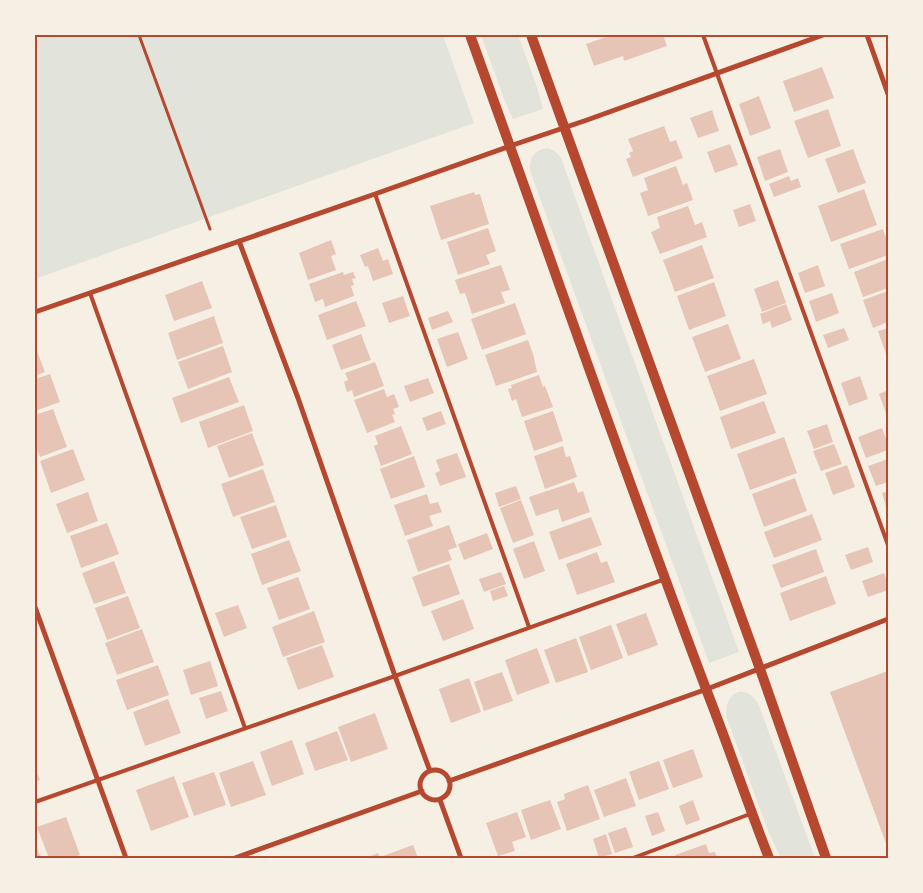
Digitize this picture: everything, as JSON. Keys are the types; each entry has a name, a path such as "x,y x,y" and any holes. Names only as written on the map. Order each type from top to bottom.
{"main road":[{"path":"470,35 665,579 769,858"},
{"path":"531,35 760,669 826,858"}],"street":[{"path":"35,312 717,74 823,35"},
{"path":"866,35 888,94"},
{"path":"239,241 298,398 430,771"},
{"path":"35,607 126,858"},
{"path":"449,781 706,689 888,619"},
{"path":"434,770 444,773 449,781 450,790 440,800 427,798 420,787 420,782 426,774 434,770"},
{"path":"235,858 422,792"},
{"path":"440,800 461,858"}],"lane":[{"path":"703,35 888,545"},
{"path":"375,194 529,627"},
{"path":"90,293 245,728"},
{"path":"35,802 665,579"},
{"path":"633,858 752,814"}],"path":[{"path":"139,35 210,229"}],"shaded area":[{"path":"35,35 443,35 474,123 35,279"},
{"path":"481,35 518,35 543,109 513,119"},
{"path":"547,148 558,154 561,158 739,652 709,663 530,171 530,162 533,155"},
{"path":"738,692 749,694 758,703 815,858 781,858 768,831 726,716 728,702"}],"building":[{"path":"612,35 663,35 667,46 624,61 623,56 594,66 586,44"},
{"path":"822,67 834,98 794,112 783,81"},
{"path":"759,96 771,128 750,136 739,104"},
{"path":"828,109 841,146 808,158 794,121"},
{"path":"712,110 719,131 698,138 690,118"},
{"path":"664,126 670,142 676,140 683,158 633,177 626,159 631,157 629,153 633,151 628,139"},
{"path":"730,144 738,165 715,173 707,152"},
{"path":"780,149 788,172 765,181 757,157"},
{"path":"853,149 866,183 838,193 825,159"},
{"path":"676,166 683,185 687,183 693,200 648,216 640,193 648,190 644,178"},
{"path":"789,176 791,181 798,178 801,187 774,197 769,184"},
{"path":"864,189 877,225 831,242 818,206"},
{"path":"474,192 475,195 480,194 489,224 441,240 430,206"},
{"path":"750,204 756,221 739,227 733,210"},
{"path":"688,206 695,225 702,222 707,237 660,254 651,232 660,228 657,217"},
{"path":"488,228 496,251 486,255 490,264 458,275 447,242"},
{"path":"883,229 888,244 888,255 849,269 840,244"},
{"path":"331,240 336,254 331,256 336,270 308,280 299,253"},
{"path":"702,245 714,278 675,292 663,260"},
{"path":"378,248 383,261 388,259 393,274 373,281 368,266 365,267 360,255"},
{"path":"888,259 888,288 863,297 854,272"},
{"path":"501,265 510,290 501,292 505,303 472,314 465,293 460,294 455,280"},
{"path":"818,265 825,286 805,293 798,273"},
{"path":"343,272 344,275 353,272 356,278 352,279 354,285 351,286 354,296 325,307 323,299 315,302 309,284"},
{"path":"778,280 786,303 762,312 754,289"},
{"path":"202,281 212,308 174,321 165,295"},
{"path":"714,282 726,316 689,330 677,296"},
{"path":"888,291 888,322 873,328 863,300"},
{"path":"832,293 839,313 816,322 809,301"},
{"path":"403,296 410,316 389,323 382,303"},
{"path":"356,301 366,326 327,340 318,315"},
{"path":"515,303 526,334 482,350 471,319"},
{"path":"786,304 792,320 772,328 770,321 763,324 760,314"},
{"path":"448,311 453,322 432,330 428,318"},
{"path":"214,316 223,343 177,360 168,333"},
{"path":"728,324 741,359 705,372 692,337"},
{"path":"844,328 849,340 828,348 823,335"},
{"path":"888,328 888,353 886,354 878,331"},
{"path":"458,332 468,359 447,367 437,339"},
{"path":"361,334 371,360 341,370 332,345"},
{"path":"528,340 537,372 496,386 485,355"},
{"path":"35,346 45,372 35,376"},
{"path":"223,346 232,372 188,389 178,362"},
{"path":"754,359 767,394 720,411 707,376"},
{"path":"375,362 384,386 354,397 352,390 347,392 344,382 348,380 345,373"},
{"path":"50,374 60,402 35,411 35,379"},
{"path":"539,375 553,407 522,417 516,399 512,401 508,389 512,388 511,385"},
{"path":"860,376 868,399 849,406 841,383"},
{"path":"229,377 239,402 181,423 172,398"},
{"path":"428,378 434,393 410,402 404,386"},
{"path":"384,389 387,397 394,394 399,407 393,409 395,414 392,415 395,422 367,433 354,400"},
{"path":"888,390 888,419 879,394"},
{"path":"764,401 776,433 731,449 720,417"},
{"path":"244,405 253,431 208,448 199,422"},
{"path":"53,409 67,447 40,457 35,444 35,415"},
{"path":"441,411 446,424 427,431 422,418"},
{"path":"553,411 563,441 534,451 524,421"},
{"path":"827,424 833,442 814,449 807,431"},
{"path":"401,426 412,454 381,466 374,446 378,444 375,436"},
{"path":"882,428 888,444 888,450 866,458 858,437"},
{"path":"252,433 264,465 229,478 217,446"},
{"path":"784,437 797,473 750,490 737,454"},
{"path":"834,444 842,464 821,471 813,451"},
{"path":"563,446 566,457 570,456 577,477 545,489 534,456"},
{"path":"73,449 85,480 51,493 40,461"},
{"path":"457,453 466,477 440,486 435,473 440,471 436,460"},
{"path":"414,456 425,487 391,499 380,469"},
{"path":"888,459 888,482 876,486 868,466"},
{"path":"847,465 855,487 833,495 825,473"},
{"path":"263,469 275,502 233,517 221,484"},
{"path":"795,478 807,511 764,527 752,494"},
{"path":"574,482 578,493 583,491 590,512 562,522 558,509 536,516 529,497"},
{"path":"516,486 521,499 499,507 495,493"},
{"path":"888,491 888,506 886,506 882,493"},
{"path":"88,492 98,521 67,533 56,504"},
{"path":"427,494 430,504 438,502 442,512 429,516 433,526 405,536 394,505"},
{"path":"521,500 534,535 513,543 500,508"},
{"path":"276,505 287,537 252,549 240,517"},
{"path":"812,514 822,540 774,558 764,532"},
{"path":"591,517 602,545 559,560 549,532"},
{"path":"107,523 119,554 81,568 70,536"},
{"path":"449,525 457,547 448,550 452,560 418,572 407,540"},
{"path":"487,533 493,549 464,560 458,544"},
{"path":"289,540 301,571 262,585 251,554"},
{"path":"534,541 545,571 524,579 513,549"},
{"path":"868,547 873,562 851,570 845,555"},
{"path":"816,549 824,572 781,588 772,565"},
{"path":"597,552 601,563 607,561 615,582 577,595 566,564"},
{"path":"114,561 126,593 94,604 82,573"},
{"path":"449,564 460,594 423,607 412,577"},
{"path":"501,572 506,584 484,592 479,579"},
{"path":"884,573 888,590 868,597 862,581"},
{"path":"826,576 836,604 790,621 780,593"},
{"path":"298,577 310,609 279,620 267,588"},
{"path":"504,586 508,596 493,601 490,591"},
{"path":"128,596 140,628 107,640 95,608"},
{"path":"463,599 474,629 443,641 431,611"},
{"path":"238,605 247,628 224,637 215,613"},
{"path":"314,611 325,642 283,657 272,627"},
{"path":"646,613 658,645 628,656 616,624"},
{"path":"611,625 623,658 591,670 579,637"},
{"path":"142,629 154,662 117,675 105,643"},
{"path":"576,638 588,672 556,683 544,650"},
{"path":"322,645 334,677 298,690 286,658"},
{"path":"537,648 550,683 517,695 505,660"},
{"path":"210,661 218,686 191,695 183,670"},
{"path":"158,665 169,695 127,710 116,680"},
{"path":"888,671 888,846 887,846 830,692"},
{"path":"502,672 513,701 484,711 474,682"},
{"path":"469,678 481,712 451,723 439,689"},
{"path":"221,691 228,711 206,719 199,698"},
{"path":"168,699 181,733 145,746 133,712"},
{"path":"375,713 388,749 351,762 338,727"},
{"path":"337,731 348,760 315,771 305,743"},
{"path":"292,740 304,774 272,786 260,752"},
{"path":"693,749 703,777 673,788 663,760"},
{"path":"253,761 266,795 231,807 219,773"},
{"path":"659,761 669,789 639,800 629,772"},
{"path":"35,768 40,780 35,782"},
{"path":"214,772 226,805 194,816 182,783"},
{"path":"174,776 189,817 151,831 136,790"},
{"path":"626,778 636,806 604,817 594,790"},
{"path":"588,785 600,819 567,831 557,802 565,799 564,794"},
{"path":"550,800 561,829 531,840 521,810"},
{"path":"693,800 700,820 686,825 679,806"},
{"path":"517,812 526,837 512,842 515,851 498,856 486,823"},
{"path":"658,812 665,831 652,836 645,816"},
{"path":"66,817 80,855 72,858 49,858 37,827"},
{"path":"626,827 633,847 615,853 608,833"},
{"path":"606,834 612,854 599,858 593,839"},
{"path":"35,843 41,858 35,858"},
{"path":"706,844 709,853 715,852 717,858 676,858 675,855"},
{"path":"413,845 418,858 383,858 383,856"},
{"path":"378,853 380,858 366,858"}]}
